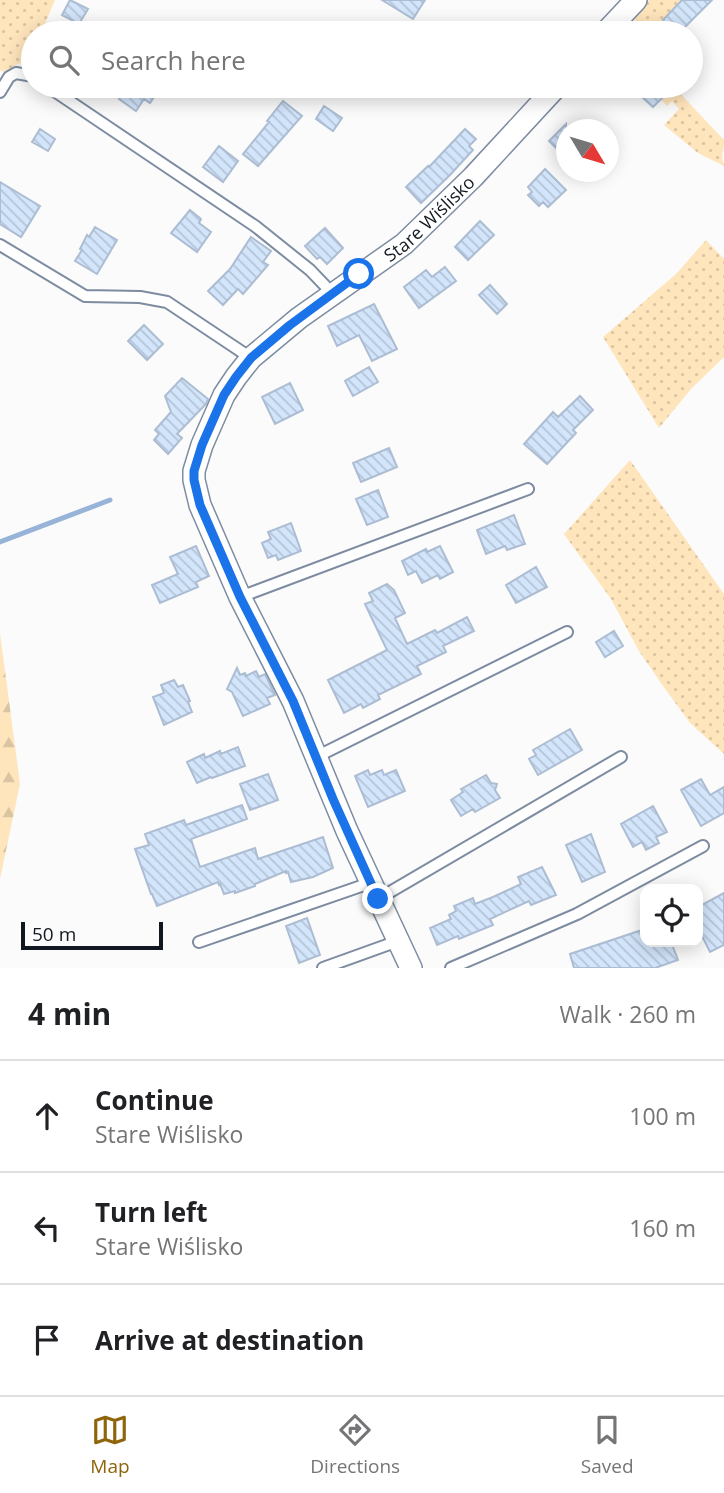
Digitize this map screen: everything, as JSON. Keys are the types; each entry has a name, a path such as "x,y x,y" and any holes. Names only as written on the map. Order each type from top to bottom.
{"street":[{"path":"616,21 636,0"},
{"name":"Stare Wiślisko","path":"411,968 374,891 293,701 240,597 200,505 194,471 202,445 224,395 251,358 290,325 404,244 473,177 546,98"}],"lane":[{"path":"0,92 9,77 16,73 21,74"},
{"path":"65,98 255,226 310,271 333,294"},
{"path":"0,245 85,296 167,302 251,358"},
{"path":"240,597 528,489"},
{"path":"316,757 567,632"},
{"path":"199,942 374,891 621,757"},
{"path":"451,968 578,914 703,846"},
{"path":"323,968 398,942"}],"green space":[{"path":"0,0 55,0 46,21 21,21 21,63 4,72 0,70"},
{"path":"649,0 681,0 662,21 636,21 632,17"},
{"path":"660,98 684,98 724,140 724,166 698,153 664,125 679,109 672,101 667,106"},
{"path":"706,240 724,259 724,357 691,389 659,428 603,337 676,274"},
{"path":"630,460 724,594 724,754 690,723 663,686 639,651 611,599 564,534"},
{"path":"0,633 20,784 0,879"}],"building":[{"path":"70,0 88,9 81,21 73,21 62,15"},
{"path":"382,0 425,0 413,19"},
{"path":"682,0 712,0 691,21 663,20"},
{"path":"153,98 150,103 144,99 136,111 119,99"},
{"path":"643,98 662,98 653,107"},
{"path":"283,101 302,116 258,166 243,154"},
{"path":"324,106 342,118 333,131 316,119"},
{"path":"40,129 55,139 48,151 32,142"},
{"path":"465,129 476,139 469,146 473,150 421,203 406,187"},
{"path":"556,134 556,148 549,141"},
{"path":"219,146 238,161 223,182 203,167"},
{"path":"545,169 566,190 548,207 543,202 539,206 528,195 532,192 528,187"},
{"path":"0,182 40,206 21,237 0,224"},
{"path":"190,210 201,219 199,223 211,232 197,252 171,233"},
{"path":"480,221 494,235 468,260 455,247"},
{"path":"95,227 117,240 97,274 75,261 87,235 89,237"},
{"path":"325,228 343,248 327,264 320,257 317,259 305,246"},
{"path":"251,237 271,251 263,262 268,265 243,294 238,289 223,305 208,291 230,269"},
{"path":"445,267 456,281 419,308 404,287 426,270 432,277"},
{"path":"490,285 507,304 497,314 479,295"},
{"path":"374,304 397,349 372,361 359,335 337,346 328,326"},
{"path":"144,325 163,344 147,360 128,341"},
{"path":"369,367 378,382 353,396 345,381"},
{"path":"182,378 208,399 177,434 182,438 168,454 154,440 159,434 155,430 171,412 165,396"},
{"path":"290,383 303,410 275,424 262,397"},
{"path":"580,396 593,410 573,430 576,433 547,464 524,444 553,412 558,417"},
{"path":"389,448 397,467 361,482 353,463"},
{"path":"378,490 388,517 367,525 356,499"},
{"path":"514,515 525,544 507,550 505,546 486,554 477,530"},
{"path":"291,523 301,551 278,560 276,555 268,558 262,543 271,539 268,532"},
{"path":"196,546 209,576 196,582 198,587 160,603 152,585 178,574 170,557"},
{"path":"440,546 453,572 440,579 438,575 422,583 416,571 408,575 402,561 426,549 427,552"},
{"path":"536,567 547,587 516,603 506,585"},
{"path":"387,584 394,590 405,613 395,618 407,644 435,630 437,633 467,617 474,631 443,646 446,652 417,666 421,674 378,695 380,699 363,708 361,704 344,713 328,680 387,650 365,604 373,601 369,593"},
{"path":"614,631 623,646 605,657 596,642"},
{"path":"237,668 240,675 245,673 246,676 256,671 259,677 265,674 275,695 267,698 270,704 243,716 232,692 227,689"},
{"path":"174,680 178,687 183,685 192,712 164,725 153,697 164,693 161,685"},
{"path":"570,729 582,750 538,775 529,759 536,755 533,750"},
{"path":"238,747 245,766 197,783 187,762 204,754 205,758"},
{"path":"368,770 370,775 382,770 384,775 396,770 405,791 368,807 355,776"},
{"path":"268,774 278,800 250,810 240,784"},
{"path":"486,775 491,783 497,784 495,790 500,798 475,812 473,809 461,816 451,800 463,792 461,789"},
{"path":"701,779 710,795 724,787 724,813 701,826 681,790"},
{"path":"242,805 247,819 191,839 200,867 255,848 258,859 323,837 333,868 313,877 291,882 286,871 235,893 224,894 218,882 157,906 135,849 149,845 145,834 184,820 186,825"},
{"path":"653,806 667,832 656,837 659,843 646,850 642,842 633,847 621,824"},
{"path":"591,834 605,872 582,882 566,845"},
{"path":"542,867 556,895 531,905 529,901 490,919 493,925 437,945 430,928 451,919 449,915 456,911 454,906 473,898 475,904 493,897 521,884 518,877"},
{"path":"724,893 724,945 710,952 703,938 703,904"},
{"path":"307,918 320,955 299,963 286,926"},
{"path":"640,931 640,947 673,947 678,960 655,968 574,968 570,954"}],"waterway":[{"path":"0,542 110,500"}],"route":[{"path":"359,274 270,340 251,358 224,395 202,445 194,480 200,505 240,597 293,701 378,899"}]}
